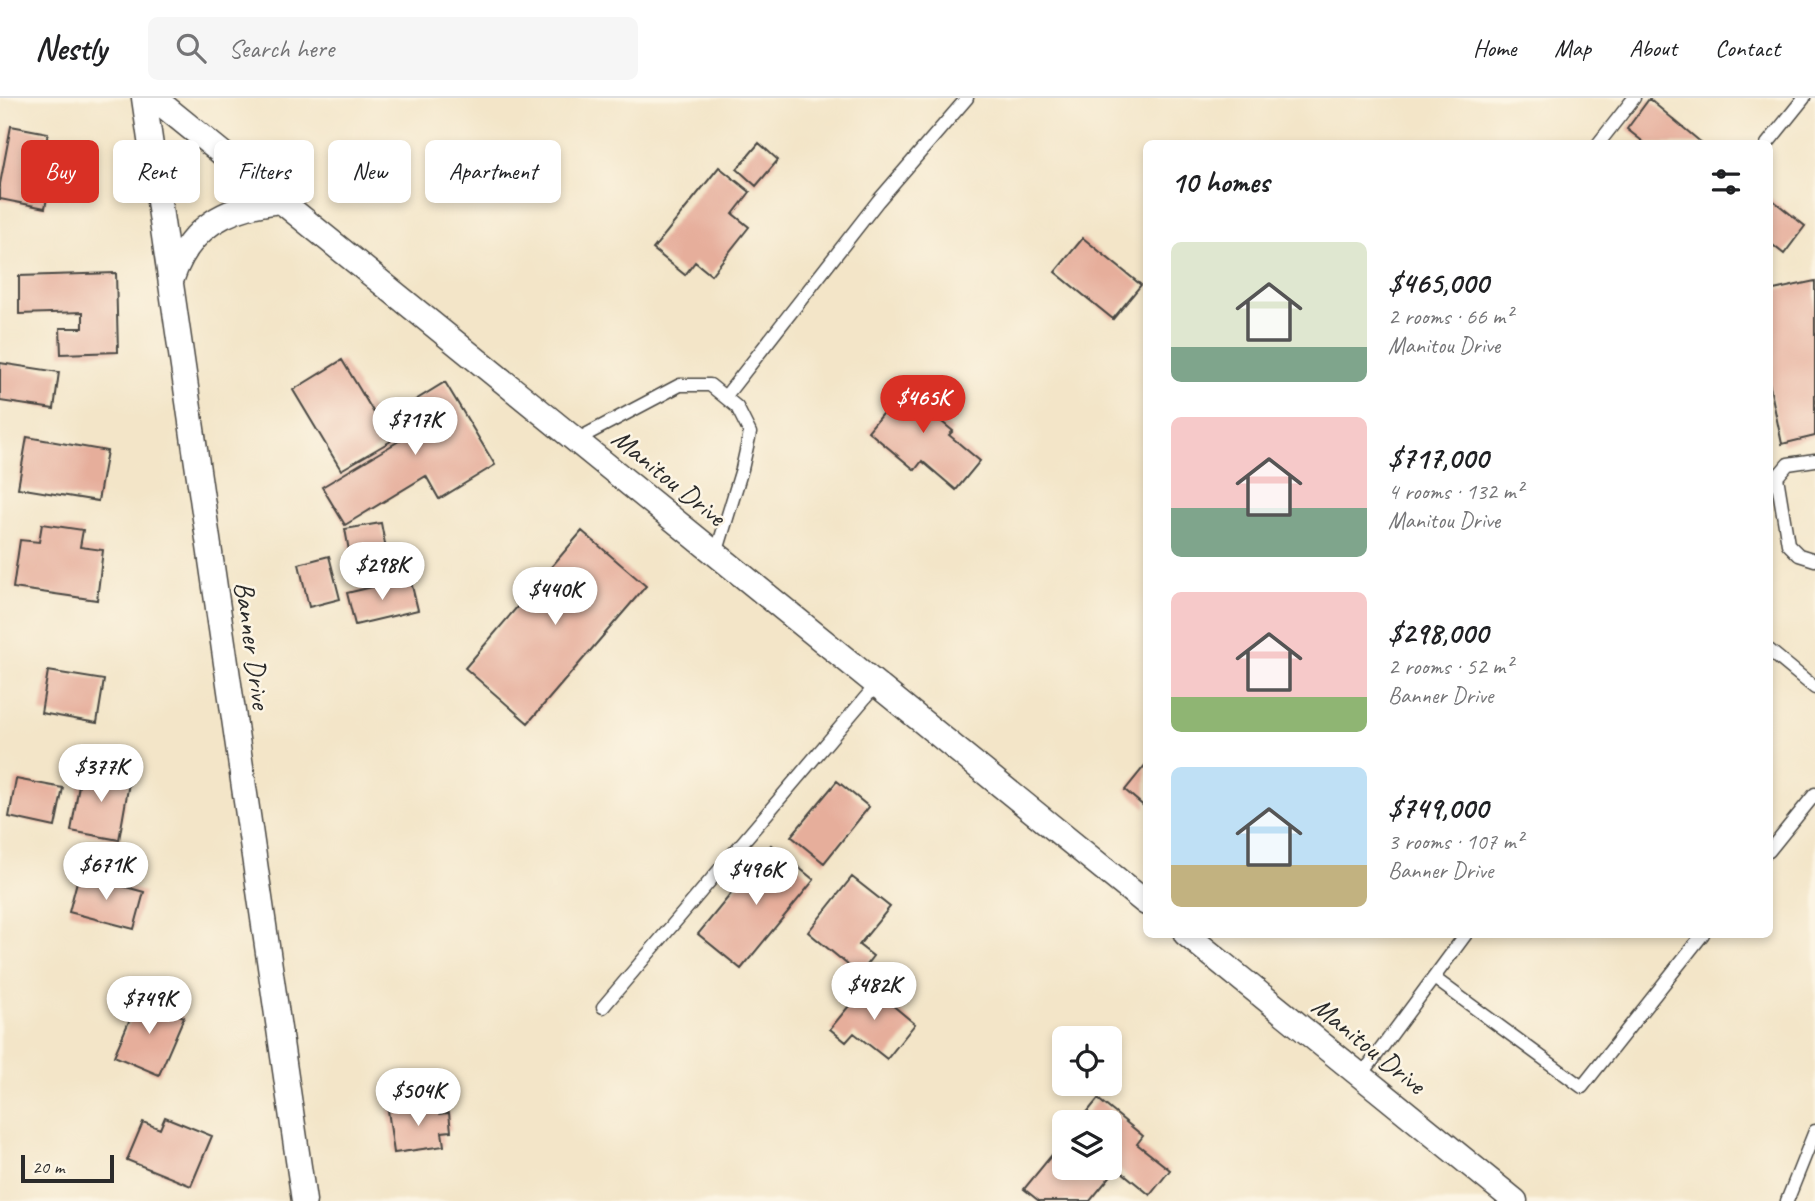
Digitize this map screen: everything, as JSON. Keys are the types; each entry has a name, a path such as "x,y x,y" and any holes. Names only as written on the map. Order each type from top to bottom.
{"street":[{"name":"Banner Drive","path":"144,98 304,1201"},
{"name":"Manitou Drive","path":"154,98 214,147"},
{"path":"170,282 175,267 192,239 218,218 257,203"},
{"name":"Manitou Drive","path":"283,203 1143,901"},
{"name":"Manitou Drive","path":"1191,938 1515,1201"}],"lane":[{"path":"725,397 878,201 967,98"},
{"path":"1601,140 1634,98"},
{"path":"1770,140 1804,98"},
{"path":"576,440 680,384 710,385 725,397 737,407 750,433 716,554"},
{"path":"1815,460 1787,464 1777,477 1788,544 1799,555 1815,561"},
{"path":"1773,653 1815,688"},
{"path":"603,1007 877,684"},
{"path":"1773,846 1815,794"},
{"path":"1361,1076 1463,938"},
{"path":"1434,978 1582,1087 1700,938"},
{"path":"1787,1201 1815,1131"}],"building":[{"path":"1649,99 1698,140 1641,140 1627,129"},
{"path":"11,126 48,133 47,140 21,140 21,203 46,203 45,208 0,199 0,184"},
{"path":"759,143 778,160 756,186 737,169"},
{"path":"719,167 750,192 733,214 749,227 711,275 695,262 685,275 653,249"},
{"path":"1773,200 1805,226 1784,254 1773,245"},
{"path":"1083,238 1141,285 1113,319 1055,272"},
{"path":"116,273 118,352 61,354 60,328 83,328 83,312 19,314 19,276"},
{"path":"1815,281 1815,436 1782,444 1773,401 1773,290"},
{"path":"342,360 391,441 341,470 293,390"},
{"path":"0,363 59,372 54,409 0,401"},
{"path":"912,377 939,399 939,413 936,417 953,431 949,435 980,461 956,490 922,461 915,470 868,431"},
{"path":"445,382 495,465 439,499 426,476 345,525 322,487 409,435 396,412"},
{"path":"27,437 107,451 98,501 18,488"},
{"path":"381,523 388,560 352,567 345,529"},
{"path":"42,524 83,530 80,547 103,550 97,600 13,588 20,540 39,542"},
{"path":"582,531 646,586 528,723 465,668"},
{"path":"329,556 340,599 309,607 299,564"},
{"path":"410,578 418,610 355,625 347,593"},
{"path":"48,671 104,680 97,723 41,713"},
{"path":"82,768 130,777 119,840 71,831"},
{"path":"1143,768 1143,805 1125,790"},
{"path":"16,779 63,788 55,827 9,817"},
{"path":"837,781 869,807 824,863 791,836"},
{"path":"771,845 814,880 741,969 698,934"},
{"path":"79,874 144,892 134,929 69,912"},
{"path":"852,877 890,907 859,945 873,956 859,974 808,932"},
{"path":"867,984 915,1024 887,1059 854,1033 846,1042 830,1029"},
{"path":"139,998 184,1017 159,1075 114,1056"},
{"path":"1098,1099 1111,1110 1089,1110"},
{"path":"438,1103 440,1114 449,1113 451,1131 442,1132 444,1146 394,1153 388,1110"},
{"path":"165,1117 212,1136 191,1186 127,1160 143,1122 160,1129"},
{"path":"1122,1119 1143,1136 1137,1144 1170,1170 1150,1195 1122,1172"},
{"path":"1052,1155 1052,1180 1107,1180 1090,1201 1039,1201 1024,1189"}]}
